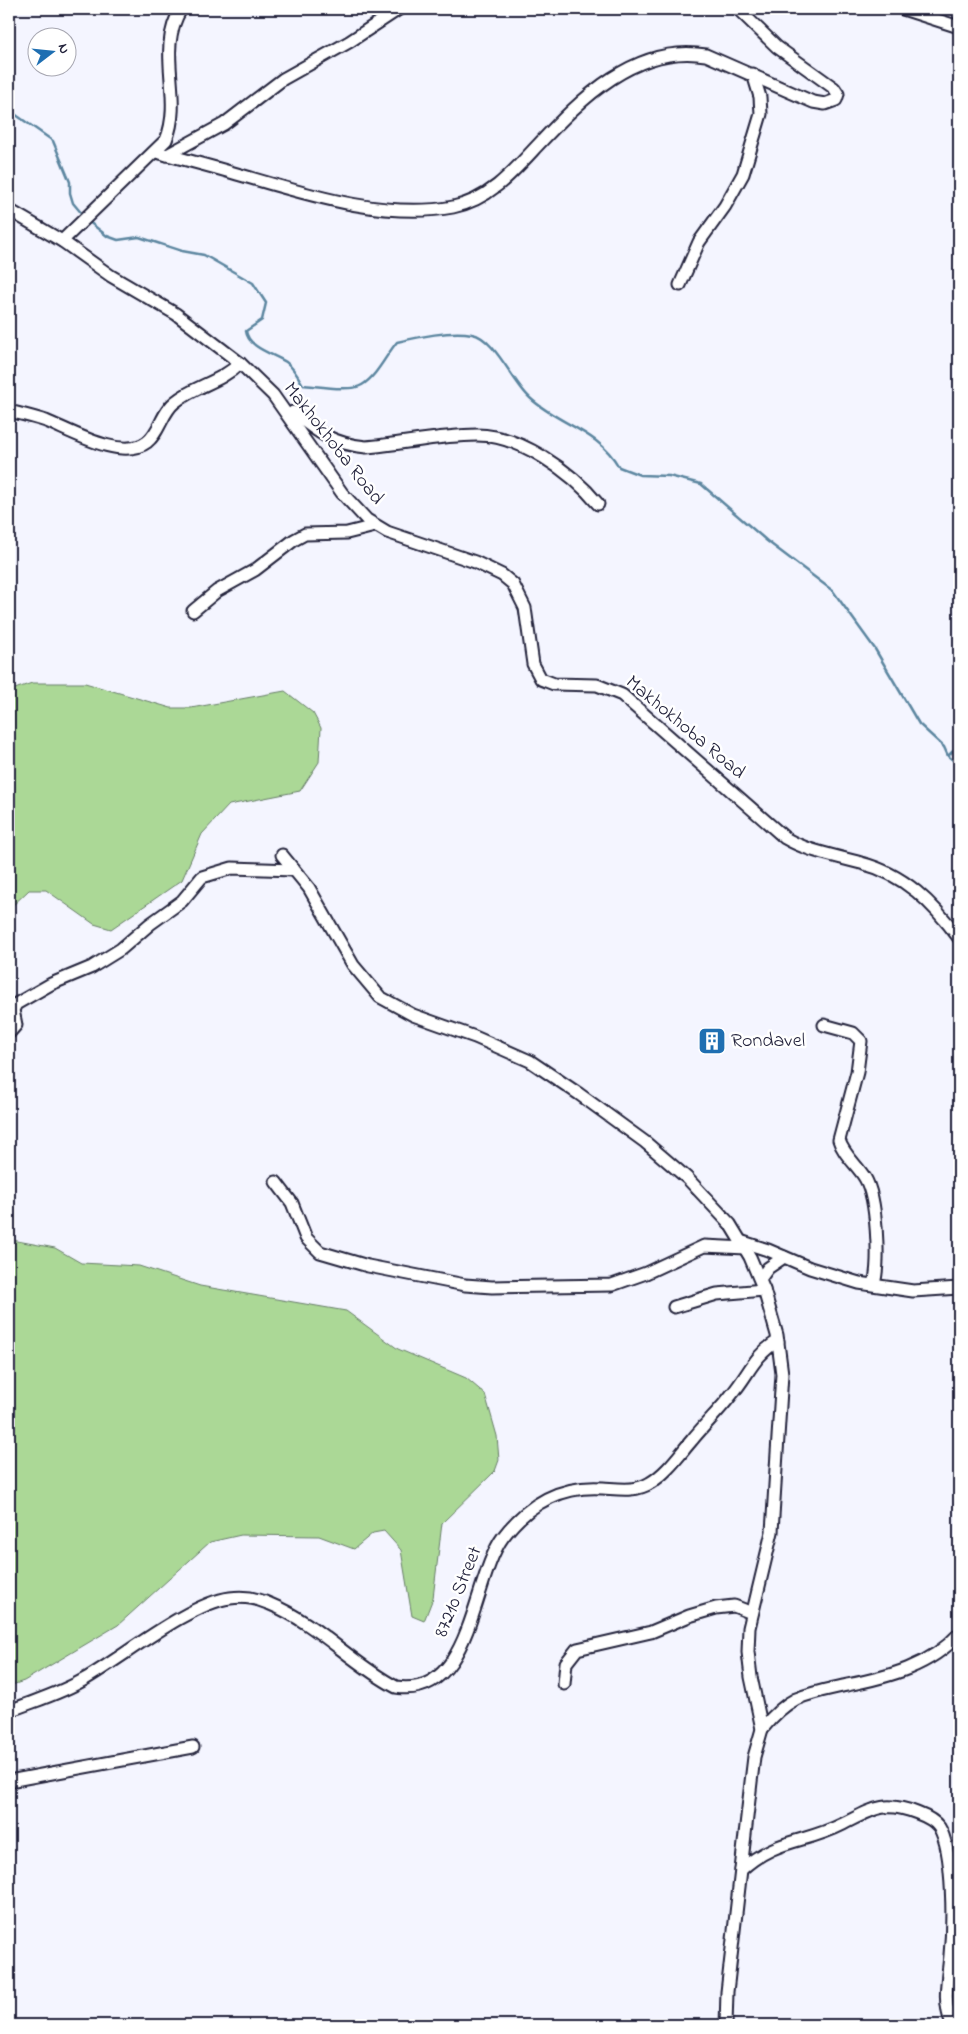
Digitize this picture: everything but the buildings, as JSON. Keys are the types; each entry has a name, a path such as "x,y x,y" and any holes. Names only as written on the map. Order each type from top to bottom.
{"street":[{"path":"162,153 173,120 168,57 169,35 181,9"},
{"path":"62,241 92,210 162,153 224,124 283,79 348,42 399,9"},
{"path":"162,153 304,194 391,209 453,207 480,198 498,186 567,115 622,71 636,63 666,55 694,53 722,60 753,74 771,85 813,102 825,104 838,98 834,88 824,79 777,47 738,9"},
{"path":"903,9 959,27"},
{"path":"680,286 699,242 725,206 743,174 761,114 762,104 753,74"},
{"name":"Makhokhoba Road","path":"9,210 62,241 111,276 176,314 240,363 282,407 342,493 355,508 376,526 475,562 502,575 513,584 521,597 528,621 533,664 541,678 554,684 597,685 622,695 785,838 813,852 861,863 890,873 920,892 944,916 959,938"},
{"path":"9,411 31,416 108,446 130,448 142,445 154,436 173,403 186,394 230,374 240,363"},
{"path":"282,407 290,410 324,437 354,446 366,447 479,435 498,438 528,449 555,465 587,491 598,504"},
{"path":"193,611 217,590 255,570 294,540 305,534 347,534 376,526"},
{"path":"282,855 309,888 353,966 380,997 413,1015 475,1037 530,1061 579,1094 645,1142 674,1167 730,1224 744,1245 760,1278 778,1341 781,1392 772,1532 752,1613 748,1652 762,1729"},
{"path":"9,1033 16,1025 13,1010 16,1004 51,984 92,967 121,949 150,924 182,901 202,877 232,868 294,870"},
{"path":"824,1025 853,1033 861,1041 854,1082 838,1140 865,1177 873,1196 878,1264 874,1284"},
{"path":"276,1182 292,1203 306,1238 320,1252 368,1266 465,1285 492,1287 612,1285 646,1273 704,1246 744,1245 859,1283 913,1291 959,1288"},
{"path":"760,1278 768,1268 784,1257"},
{"path":"674,1307 718,1294 764,1290"},
{"name":"87210 Street","path":"9,1711 84,1680 180,1619 206,1605 239,1597 265,1602 296,1618 396,1688 414,1689 425,1685 439,1676 446,1668 465,1636 497,1546 515,1522 542,1500 562,1492 592,1488 638,1489 653,1482 670,1466 733,1394 762,1351 778,1341"},
{"path":"564,1684 566,1663 577,1649 651,1632 689,1616 716,1608 734,1606 752,1613"},
{"path":"726,2025 740,1870 754,1757 762,1729 772,1717 796,1700 821,1691 906,1670 932,1658 959,1634"},
{"path":"9,1781 193,1747"},
{"path":"740,1870 768,1849 834,1828 877,1807 900,1806 933,1821 941,1831 948,1854 952,1935 945,1996 952,2025"}],"green space":[{"path":"32,683 85,683 171,708 191,708 285,691 313,713 321,728 319,762 300,791 229,805 202,834 182,880 111,929 94,924 46,890 29,890 9,909 9,691"},
{"path":"9,1236 12,1240 55,1248 81,1263 139,1266 200,1286 346,1311 398,1349 466,1378 485,1394 497,1436 499,1460 495,1471 442,1523 433,1598 424,1621 412,1616 401,1550 384,1531 373,1533 354,1549 319,1536 241,1535 210,1542 118,1625 24,1681 9,1686"}],"waterway":[{"path":"9,110 53,141 70,182 70,193 73,203 83,215"},
{"path":"88,221 107,236 118,240 139,237 182,251 204,255 253,283 266,303 262,320 246,331 248,337 251,342 262,350 289,364 303,385 342,388 362,385 377,371 397,342 454,333 472,334 480,337 496,352 530,398 553,415 600,444 619,467 640,475 669,476 701,484 767,541 833,591 875,649 919,724 944,747 948,756 959,765"},
{"path":"948,756 959,745"}],"place":[{"name":"Rondavel","path":"712,1041"}]}
